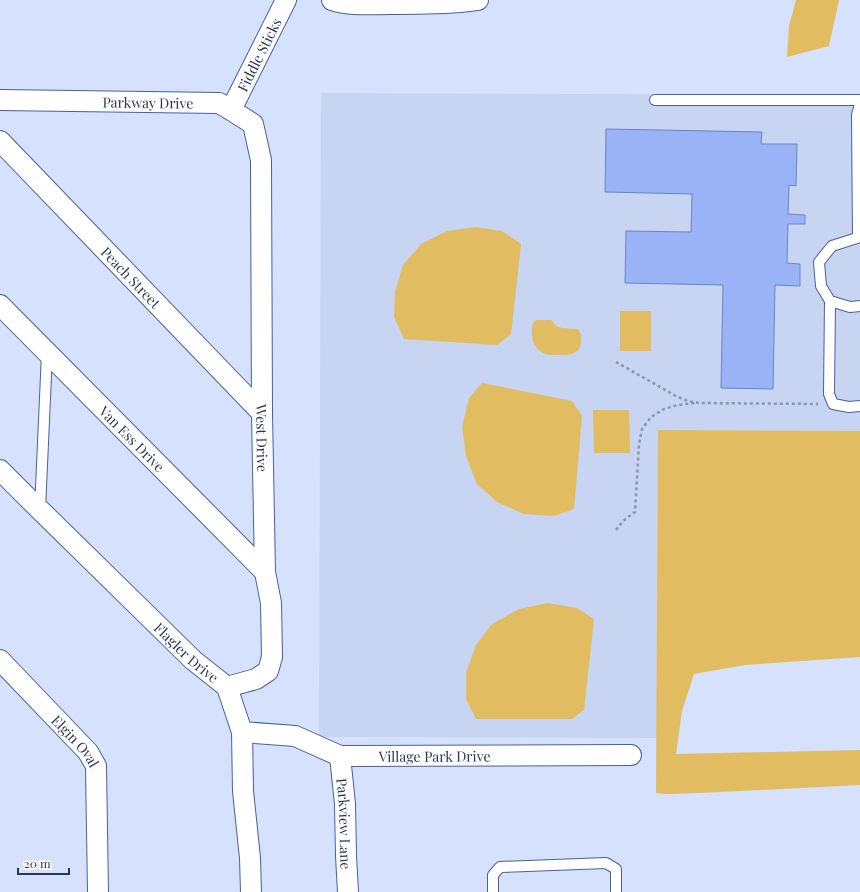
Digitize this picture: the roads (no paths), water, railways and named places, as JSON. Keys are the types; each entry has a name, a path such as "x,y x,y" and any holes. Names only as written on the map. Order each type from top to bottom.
{"street":[{"name":"Fiddle Sticks","path":"231,110 286,0"},
{"path":"332,0 352,4 436,3 478,0"},
{"name":"Parkway Drive","path":"0,100 219,103 253,124 261,160"},
{"name":"Peach Street","path":"0,141 262,412"},
{"name":"West Drive","path":"227,687 256,679 268,671 272,657 271,603 265,572 262,412 261,160"},
{"name":"Van Ess Drive","path":"0,305 265,572"},
{"name":"Flagler Drive","path":"0,470 193,660 227,687 242,732 243,791 250,858 251,892"},
{"name":"Elgin Oval","path":"0,660 88,752 96,766 98,892"},
{"name":"Village Park Drive","path":"242,732 295,736 340,756 631,755"},
{"name":"Parkview Lane","path":"340,756 345,804 348,892"}],"lane":[{"path":"655,100 860,100"},
{"path":"860,104 858,115 859,237 832,246 819,262 821,286 830,301 829,394 833,404 849,407 860,406"},
{"path":"830,301 850,307 860,306"},
{"path":"40,510 47,352"},
{"path":"493,892 493,875 500,867 606,863 616,869 616,892"}]}
